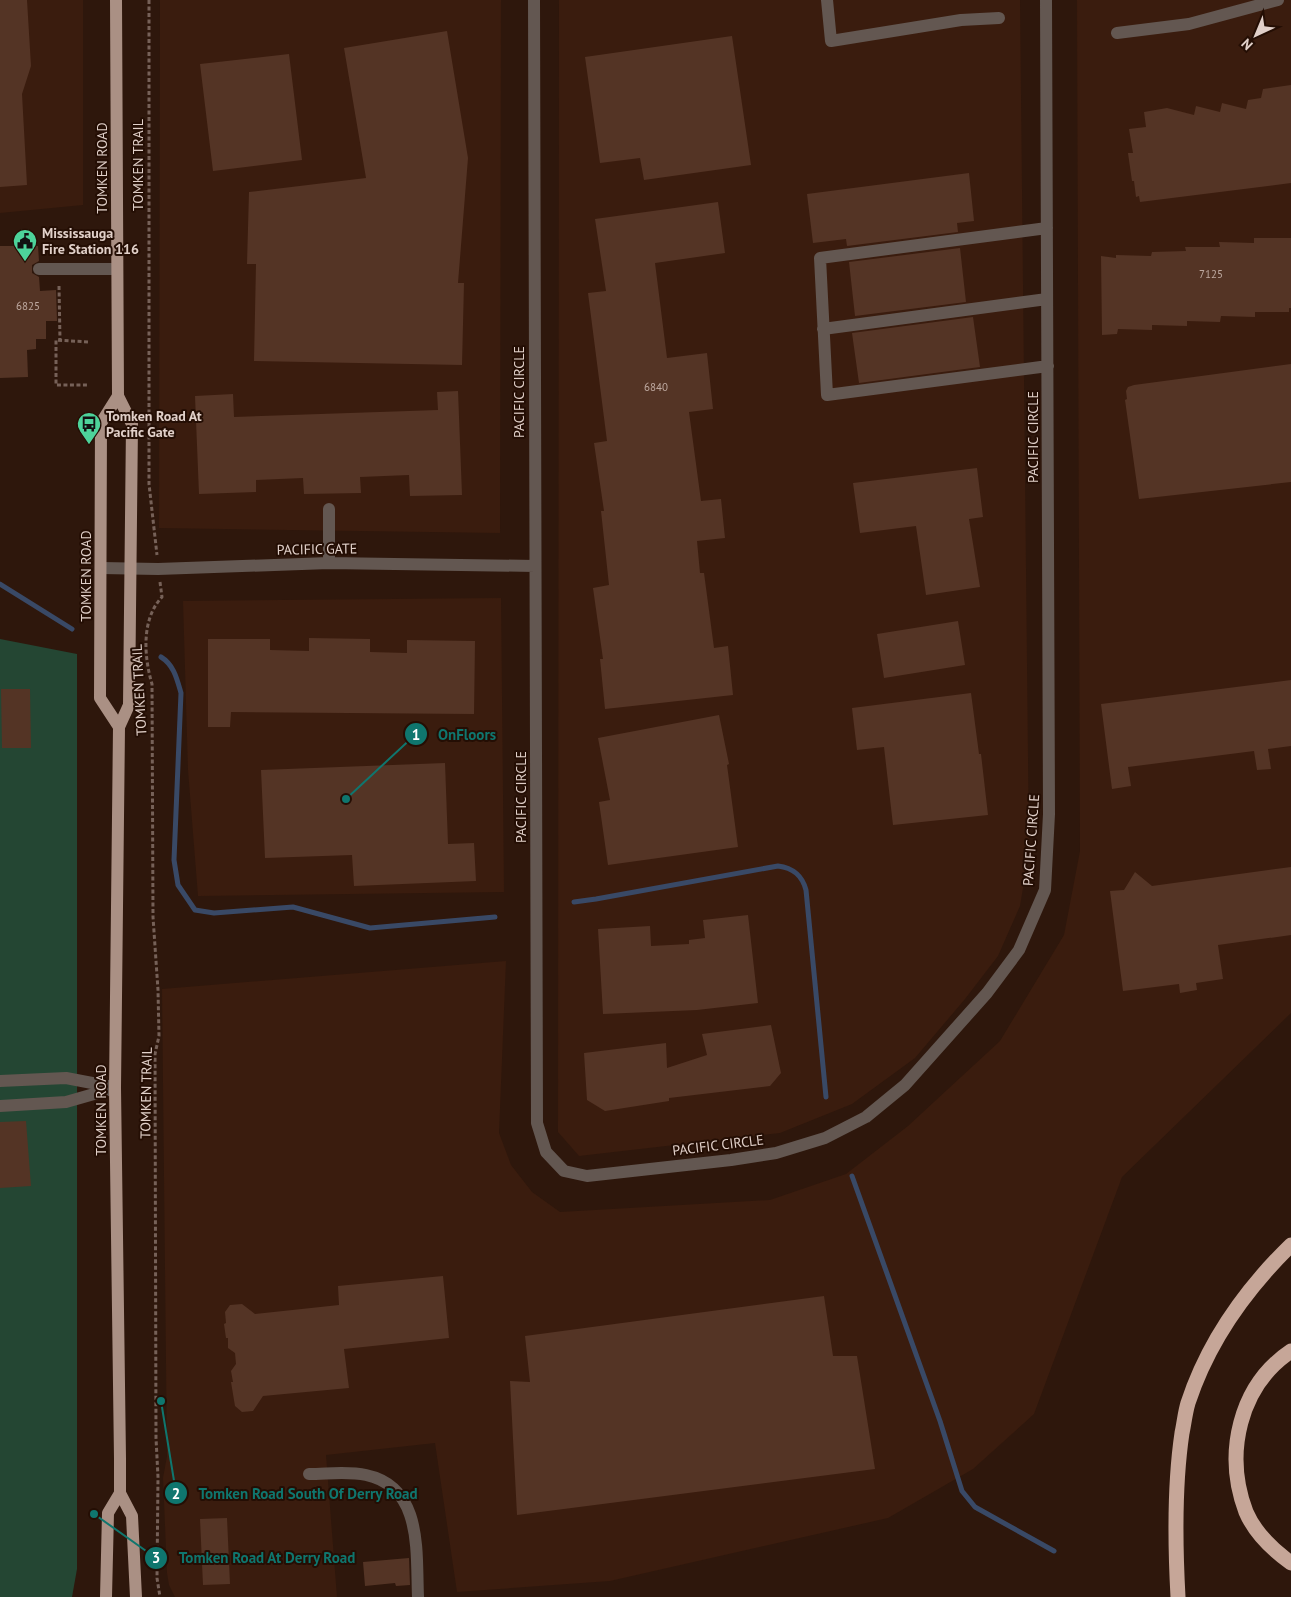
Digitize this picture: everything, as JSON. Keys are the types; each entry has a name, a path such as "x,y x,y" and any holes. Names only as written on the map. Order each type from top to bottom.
{"highway":[{"path":"1178,1597 1177,1468 1187,1405 1209,1351 1233,1311 1274,1262 1291,1245"},
{"path":"1291,1351 1278,1360 1260,1380 1247,1403 1238,1438 1237,1461 1240,1486 1247,1512 1258,1532 1276,1553 1291,1563"}],"main road":[{"name":"TOMKEN ROAD","path":"116,0 118,396 132,424 129,705 119,727 115,1088 120,1493 132,1516 136,1597"},
{"name":"TOMKEN ROAD","path":"118,396 101,422 100,698 119,727"},
{"name":"TOMKEN ROAD","path":"106,1597 108,1513 120,1493"},
{"path":"136,1578 146,1597"}],"street":[{"name":"PACIFIC CIRCLE","path":"534,0 537,1123 546,1152 564,1171 587,1176 732,1160 776,1153 825,1138 866,1117 905,1085 987,993 1019,950 1044,890 1050,814 1046,0"},
{"path":"827,0 831,41 961,20 999,18"},
{"path":"1116,33 1189,24 1278,0"},
{"path":"1047,228 820,258 827,395 1048,366"},
{"path":"39,269 117,269"},
{"path":"823,328 1047,298"},
{"path":"329,509 329,563"},
{"name":"PACIFIC GATE","path":"100,568 167,569 329,563 535,566"},
{"path":"0,1081 66,1078 115,1088"},
{"path":"0,1106 66,1102 115,1088"},
{"path":"309,1474 366,1475 385,1481 401,1496 412,1516 415,1530 418,1597"}],"path":[{"name":"TOMKEN TRAIL","path":"149,0 149,484 155,540"},
{"path":"60,286 60,340"},
{"path":"88,342 56,340 56,385 88,385"},
{"name":"TOMKEN TRAIL","path":"160,1597 156,1578 158,1477 156,1438 155,1054 159,1036 153,917 152,684 147,667 147,631 150,616 162,595"}],"shaded area":[{"path":"0,0 83,0 83,205 0,213"},
{"path":"160,0 501,0 500,533 159,528"},
{"path":"559,0 1020,0 1029,852 1020,906 998,956 965,999 915,1058 852,1104 780,1133 579,1156 558,1132"},
{"path":"1077,0 1291,0 1291,1013 1122,1177 1034,1414 973,1469 888,1518 610,1581 457,1592 435,1443 326,1455 337,1597 175,1597 169,1585 167,1573 163,1478 167,1456 162,989 506,961 499,1133 511,1165 532,1192 560,1212 770,1200 846,1174 908,1126 1000,1041 1064,935 1080,851"},
{"path":"501,598 504,892 198,896 188,770 183,601"}],"green space":[{"path":"0,639 77,654 77,1569 72,1597 0,1597"}],"building":[{"path":"0,0 27,0 31,66 22,94 27,185 0,187"},
{"path":"447,31 468,158 458,283 464,283 462,365 254,361 256,264 247,264 249,192 366,178 344,48"},
{"path":"732,36 751,165 644,180 640,158 600,163 585,57"},
{"path":"289,54 302,160 213,171 200,64"},
{"path":"1291,85 1291,183 1140,202 1139,196 1136,197 1128,153 1133,153 1129,129 1146,127 1144,112 1167,108 1194,115 1196,106 1220,112 1222,103 1246,109 1248,100 1261,98 1263,89"},
{"path":"969,173 974,221 957,223 958,232 847,246 846,239 813,243 807,194"},
{"path":"718,202 725,253 655,263 667,358 707,353 713,409 689,412 701,501 721,499 725,538 697,541 700,573 704,573 714,648 728,646 733,695 605,709 600,659 603,659 593,588 609,585 601,511 604,511 594,443 607,441 588,293 606,291 595,219"},
{"path":"1254,238 1291,238 1291,308 1289,308 1289,312 1255,312 1255,317 1221,316 1220,322 1187,321 1187,326 1152,325 1152,330 1118,329 1117,334 1102,335 1101,256 1116,258 1116,255 1151,256 1152,252 1186,251 1185,247 1220,247 1219,242 1254,243"},
{"path":"0,246 38,246 39,261 32,265 32,273 39,277 40,291 56,290 57,321 46,321 46,339 36,339 36,349 27,350 28,377 0,378"},
{"path":"960,248 966,302 855,316 849,262"},
{"path":"973,317 980,367 859,383 852,333"},
{"path":"1291,364 1291,482 1139,499 1125,400 1127,399 1126,391 1128,387"},
{"path":"458,391 462,495 410,496 409,475 360,477 361,493 304,494 303,478 256,480 256,492 199,494 195,396 233,394 234,417 438,410 437,392"},
{"path":"977,468 983,517 969,519 980,587 926,595 916,526 860,533 853,483"},
{"path":"958,621 965,665 884,678 877,634"},
{"path":"309,638 370,639 370,652 407,653 407,640 475,641 474,714 231,712 230,727 208,727 208,639 270,639 270,650 309,651"},
{"path":"1291,680 1291,746 1268,749 1271,769 1257,770 1254,751 1128,767 1131,786 1112,789 1101,704"},
{"path":"1,689 30,689 31,748 2,748"},
{"path":"971,693 988,815 893,825 884,747 857,750 852,708"},
{"path":"719,715 729,764 727,765 738,847 608,865 599,802 610,800 598,738"},
{"path":"445,763 448,844 474,843 476,881 354,886 352,855 265,858 261,770"},
{"path":"1291,867 1291,935 1218,945 1223,979 1196,983 1197,990 1180,993 1179,984 1123,991 1110,891 1124,890 1135,872 1152,886"},
{"path":"748,915 758,1003 697,1010 603,1014 598,929 650,926 651,946 689,944 689,940 705,938 703,920"},
{"path":"771,1025 781,1073 770,1086 669,1098 669,1101 605,1111 587,1100 584,1053 666,1043 667,1068 707,1055 702,1034"},
{"path":"26,1121 31,1186 0,1188 0,1122"},
{"path":"443,1276 449,1338 344,1349 349,1388 263,1396 253,1411 242,1412 235,1406 231,1371 236,1364 235,1353 228,1348 228,1338 226,1338 224,1324 226,1323 225,1312 230,1305 242,1304 255,1314 339,1305 338,1286"},
{"path":"824,1296 833,1356 857,1356 875,1469 517,1515 510,1381 530,1382 525,1336"},
{"path":"227,1518 230,1584 203,1585 200,1519"},
{"path":"409,1558 410,1585 396,1586 395,1583 365,1586 363,1562"}],"waterway":[{"path":"0,584 72,629"},
{"path":"161,657 172,668 181,693 174,860 178,885 195,910 214,913 293,907 370,928 495,917"},
{"path":"574,902 778,866 788,868 796,873 802,880 806,890 826,1097"},
{"path":"852,1176 940,1421 962,1491 975,1507 1054,1551"}],"place":[{"name":"Mississauga Fire Station 116","path":"25,262"},
{"name":"Tomken Road At Pacific Gate","path":"89,445"},
{"name":"OnFloors","path":"346,799"},
{"name":"Tomken Road South Of Derry Road","path":"161,1401"},
{"name":"Tomken Road At Derry Road","path":"94,1514"}]}
